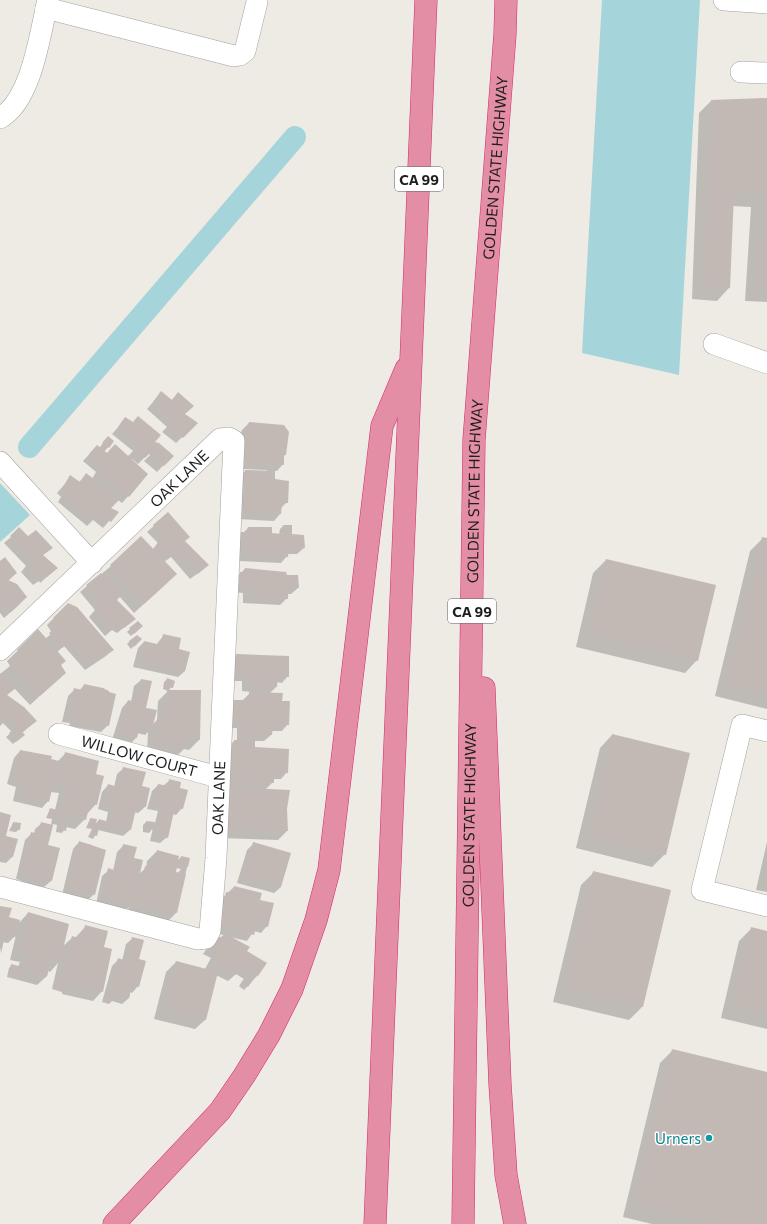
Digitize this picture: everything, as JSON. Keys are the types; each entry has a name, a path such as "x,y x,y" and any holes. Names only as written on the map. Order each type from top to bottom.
{"highway":[{"name":"CA 99","path":"375,1224 426,0"},
{"name":"GOLDEN STATE HIGHWAY","path":"463,1224 474,440 506,34 506,0"},
{"path":"114,1224 220,1111 244,1076 269,1035 295,982 316,920 329,870 382,426 411,357"},
{"path":"474,440 500,1084 506,1175 514,1224"}],"lane":[{"path":"724,0 767,4"},
{"path":"0,118 16,104 25,87 47,4 234,56 240,55 244,51 255,1"},
{"path":"741,72 767,73"},
{"path":"714,344 767,363"},
{"name":"OAK LANE","path":"0,650 92,563 227,442 216,858 210,931 206,938 198,939 0,888"},
{"path":"0,462 92,563"},
{"path":"767,731 742,725 702,890 767,906"},
{"name":"WILLOW COURT","path":"59,734 218,777"}],"water":[{"path":"602,0 700,0 679,375 582,353"},
{"path":"0,483 30,515 0,542"}],"building":[{"path":"767,98 767,289 757,289 763,195 734,193 730,288 704,286 711,100"},
{"path":"161,391 172,400 178,392 194,406 185,414 198,423 183,438 168,425 172,420 153,402"},
{"path":"138,416 161,435 155,442 159,443 174,456 164,466 149,454 145,458 134,449 138,444 118,427 125,417 133,422"},
{"path":"249,422 284,425 289,432 286,455 284,454 284,465 246,463 247,453 244,452 243,440"},
{"path":"108,436 114,441 109,448 102,443"},
{"path":"115,444 148,474 129,497 97,472 102,465 89,454 97,445 107,453"},
{"path":"245,470 275,471 275,479 289,481 288,503 282,503 281,514 244,513"},
{"path":"86,473 120,499 111,508 119,512 111,522 99,513 95,520 63,495 67,490 63,487 70,475 80,482"},
{"path":"168,512 190,537 185,541 209,565 197,574 178,552 169,558 156,545 163,536 153,525"},
{"path":"283,525 292,525 292,534 304,535 305,548 289,548 288,557 244,555 244,546 240,545 240,532 247,532 248,527 272,527 272,533 282,534"},
{"path":"19,527 28,536 36,530 53,548 43,555 58,568 47,577 46,575 40,580 27,565 32,559 10,536"},
{"path":"141,536 177,574 144,604 110,565"},
{"path":"762,537 767,538 767,693 727,684"},
{"path":"5,557 17,573 8,580 17,584 27,597 11,612 0,599 0,561"},
{"path":"606,559 716,585 698,661 588,634"},
{"path":"245,568 286,572 287,575 298,575 299,588 288,588 288,599 249,597 249,587 240,586 240,572 244,572"},
{"path":"101,573 122,595 117,600 136,619 124,628 119,624 112,630 94,609 102,604 86,585"},
{"path":"68,603 77,607 114,650 92,664 71,641 62,648 49,633 58,626 53,618"},
{"path":"138,621 143,626 134,634 129,628"},
{"path":"38,629 66,661 61,665 66,673 40,696 11,664 20,655 17,650"},
{"path":"163,634 181,638 179,649 190,652 185,671 139,660 144,641 161,645"},
{"path":"137,635 142,639 134,647 129,641"},
{"path":"236,654 289,656 289,677 278,676 277,687 248,685 248,675 235,675"},
{"path":"0,673 16,688 7,695 24,707 37,721 23,731 10,717 4,724 0,720"},
{"path":"167,678 175,681 173,688 165,687"},
{"path":"141,679 152,681 146,708 157,710 152,729 140,726 137,738 118,734 128,700 135,702"},
{"path":"84,684 103,688 116,694 109,726 75,720 76,717 68,715 74,688 82,690"},
{"path":"167,690 201,690 200,740 187,739 187,748 165,747 165,744 156,745 157,718 165,719"},
{"path":"249,692 283,693 282,701 290,701 289,725 273,725 272,735 243,735 243,722 231,721 232,700 249,700"},
{"path":"17,726 25,735 16,742 9,733"},
{"path":"612,734 690,753 666,855 588,836"},
{"path":"234,740 255,740 255,747 289,749 288,773 274,773 274,783 235,782 236,770 230,770 230,747 234,747"},
{"path":"20,750 52,756 51,759 59,761 49,802 18,795 22,780 13,778"},
{"path":"65,752 99,761 96,774 104,776 97,805 90,803 86,820 60,814 68,784 58,782"},
{"path":"123,767 146,772 142,786 150,788 146,807 137,805 131,830 109,825 114,805 103,803 108,784 118,787"},
{"path":"169,779 181,782 180,788 188,790 183,809 175,807 168,838 156,835 163,805 153,803 158,784 168,786"},
{"path":"230,787 290,790 287,809 288,831 229,829 228,795"},
{"path":"50,808 60,811 58,817 48,815"},
{"path":"0,812 11,815 6,836 18,839 13,857 0,854"},
{"path":"61,818 68,820 66,831 58,829"},
{"path":"90,818 97,819 95,827 89,825"},
{"path":"99,819 109,822 108,829 97,826"},
{"path":"146,821 155,822 153,830 146,829"},
{"path":"13,822 21,823 20,830 12,828"},
{"path":"41,822 53,825 48,845 60,848 52,881 27,877 28,875 21,873 31,832 39,834"},
{"path":"93,827 99,828 97,836 91,835"},
{"path":"79,841 106,850 95,895 68,888"},
{"path":"253,842 291,853 281,887 243,877"},
{"path":"123,844 137,847 134,858 143,860 133,905 101,897 108,868 117,871"},
{"path":"157,850 179,856 176,872 186,874 177,913 136,904 145,866 153,868"},
{"path":"181,856 190,858 188,867 179,865"},
{"path":"593,871 671,890 643,1007 565,989"},
{"path":"234,886 262,893 260,900 274,903 268,927 257,924 254,935 219,926 226,892 232,893"},
{"path":"0,906 12,908 9,917 20,920 16,937 5,935 1,954"},
{"path":"28,912 69,924 60,962 51,961 47,976 24,971 29,952 19,950"},
{"path":"85,925 108,931 104,947 112,949 103,992 71,984 73,974 63,971 72,936 82,939"},
{"path":"751,927 767,931 767,1013 733,1005"},
{"path":"224,933 250,947 247,951 267,963 258,976 241,967 236,975 211,962 216,951 209,948 216,936 222,938"},
{"path":"132,937 144,940 139,959 146,961 139,987 132,985 129,998 110,992 118,958 127,961"},
{"path":"176,961 218,972 206,1020 164,1009"},
{"path":"11,964 22,967 19,976 9,974"},
{"path":"246,976 253,980 248,987 241,983"},
{"path":"56,978 67,981 65,989 55,986"},
{"path":"106,992 114,994 113,1001 104,999"},
{"name":"Urners","path":"672,1049 767,1072 767,1224 717,1224 635,1204"}],"waterway":[{"path":"29,447 295,137"}],"place":[{"name":"Urners","path":"709,1138"}]}
